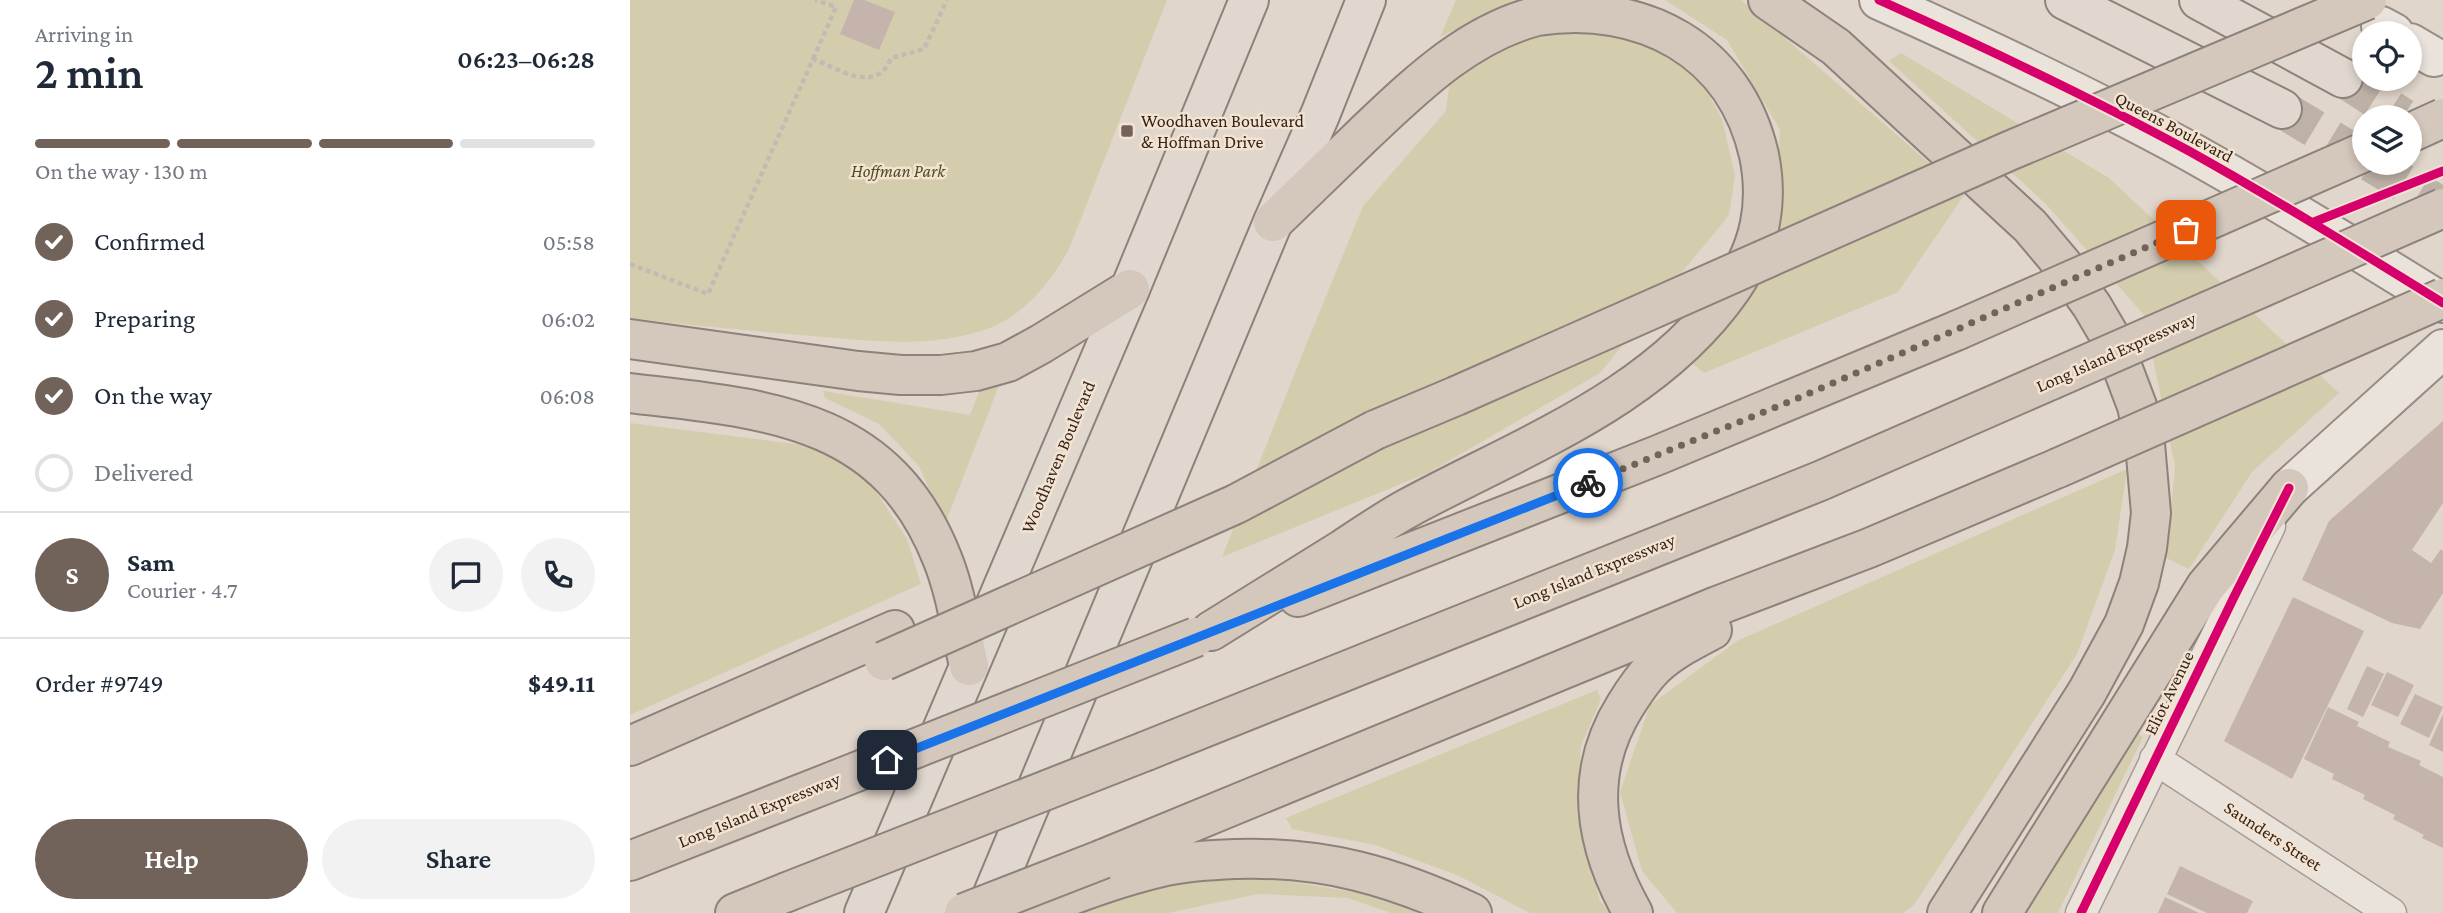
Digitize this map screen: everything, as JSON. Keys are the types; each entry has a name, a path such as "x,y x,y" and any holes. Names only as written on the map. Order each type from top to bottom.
{"highway":[{"path":"1768,0 1836,47 2030,226 2092,306 2112,340 2137,406 2145,444 2151,513 2147,548 2139,583 2124,624 2087,692 1947,913"},
{"path":"1204,634 1407,508 1523,451 1585,416 1635,383 1679,347 1709,318 1732,288 1749,259 1759,236 1764,206 1763,173 1747,114 1732,86 1712,61 1685,38 1657,24 1627,14 1595,9 1564,9 1506,26 1477,40 1446,61 1404,97 1273,222"},
{"path":"630,746 889,646 1236,504 1375,430 2009,151 2352,46"},
{"path":"2422,128 2443,118"},
{"name":"Long Island Expressway","path":"630,861 1671,450 1958,330 2352,157"},
{"name":"Long Island Expressway","path":"735,913 1820,481 2443,208"},
{"path":"630,339 858,371 941,375 975,371 1008,362 1130,289"},
{"path":"1024,913 1098,873 1717,607 1869,548 2058,468 2443,301"},
{"path":"630,393 737,406 778,414 817,428 852,445 881,467 906,493 942,558 969,667"},
{"path":"2002,913 2206,586 2289,488"},
{"path":"1633,913 1606,856 1599,825 1598,794 1601,760 1613,726 1632,696 1652,669 1674,651 1869,548"},
{"path":"630,773 889,646"},
{"path":"964,913 1098,873 1204,860 1281,859 1319,862 1352,869 1435,896 1472,913"}],"main road":[{"name":"Woodhaven Boulevard","path":"864,913 1130,289 1249,0"},
{"path":"985,913 1366,0"},
{"path":"2065,0 2282,109"},
{"path":"2199,0 2343,78"}],"street":[{"name":"Queens Boulevard","path":"1879,0 1989,50 2187,150 2314,222 2443,301"},
{"name":"Eliot Avenue","path":"2081,913 2289,488 2443,349"},
{"name":"Saunders Street","path":"2155,759 2391,913"}],"path":[{"path":"630,264 708,294 836,8 815,0"},
{"path":"813,59 858,77 877,77 886,71 891,58 925,50 947,0"}],"green space":[{"name":"Hoffman Park","path":"630,0 1167,0 1069,249 1045,286 1013,315 987,329 941,339 894,342 630,318"},
{"path":"1456,0 1519,0 1440,37"},
{"path":"1665,0 1741,0 1965,194 1898,292 1704,373 1687,359 1777,188 1780,130 1727,40"},
{"path":"1582,26 1648,35 1693,66 1722,119 1735,175 1729,215 1600,373 1430,472 1222,557 1363,206 1446,111 1450,80 1512,38"},
{"path":"1901,53 2109,178 2339,393 2252,472 2189,569 2166,558 2175,466 2144,315 2045,203 1889,61"},
{"path":"1004,373 945,524 919,466 879,424 825,398 823,391 970,415 983,381"},
{"path":"630,423 810,446 868,479 907,539 921,584 630,715"},
{"path":"2127,469 2115,550 2077,654 1914,905 1903,913 1677,913 1642,871 1620,792 1650,705 1737,641"},
{"path":"1597,690 1601,699 1581,746 1577,814 1600,901 1611,913 1530,913 1457,875 1375,845 1292,829 1286,818"},
{"path":"2138,734 2143,737 2058,913 2023,913"},
{"path":"1211,878 1288,881 1377,896 1418,913 1391,913 1348,898 1258,894 1168,913 1076,913 1112,898"}],"building":[{"path":"854,0 864,0 895,12 879,50 840,34"},
{"path":"2443,421 2443,503 2412,550 2431,563 2441,549 2443,551 2443,593 2420,629 2392,623 2302,580 2329,521"},
{"path":"2293,597 2364,631 2292,779 2224,741"},
{"path":"2367,666 2384,674 2363,717 2347,709"},
{"path":"2387,672 2414,685 2398,717 2371,705"},
{"path":"2415,694 2443,707 2429,738 2400,724"},
{"path":"2328,707 2359,722 2357,726 2390,742 2388,747 2421,761 2419,765 2443,777 2443,848 2393,819 2395,815 2363,799 2365,795 2332,779 2334,774 2304,759"},
{"path":"2443,714 2443,752 2429,745"},
{"path":"2180,866 2253,901 2247,913 2207,913 2167,894"},
{"path":"2165,897 2199,913 2158,913"}],"tunnel":[{"path":"2343,78 2385,105"},
{"path":"2282,109 2352,152"},
{"path":"2391,175 2443,207"}],"cycle path":[{"path":"1879,0 2036,72 2189,151 2285,206 2443,303"},
{"path":"2314,222 2443,171"},
{"path":"2081,913 2289,488"}],"way so far":[{"path":"1588,483 1796,399 2186,230"}],"place":[{"name":"Woodhaven Boulevard & Hoffman Drive","path":"1127,131"}],"route":[{"path":"887,760 1588,483"}]}
